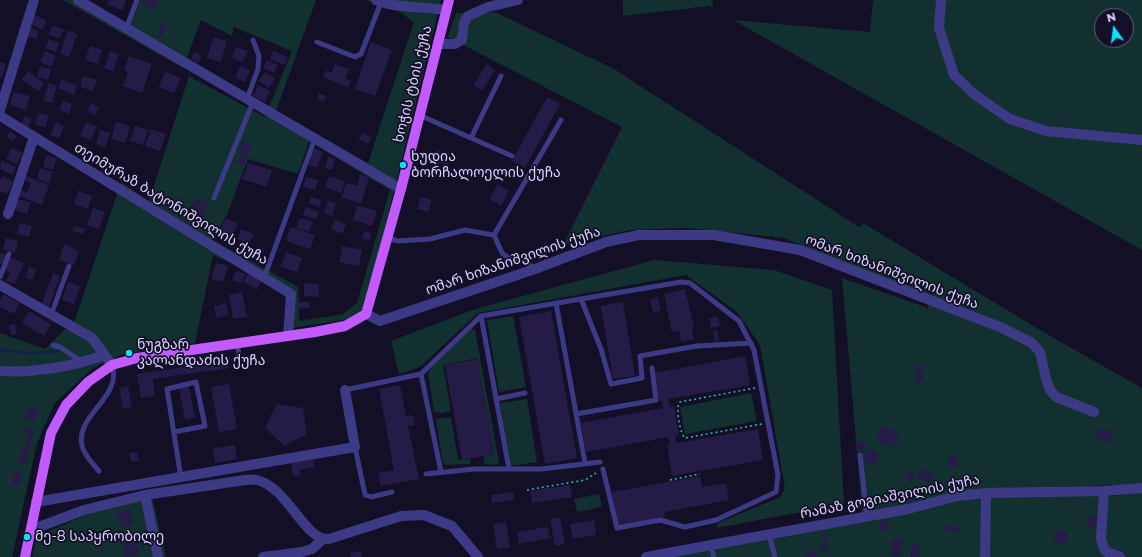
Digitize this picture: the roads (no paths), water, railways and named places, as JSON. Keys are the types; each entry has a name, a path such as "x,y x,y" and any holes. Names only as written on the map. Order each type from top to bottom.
{"main road":[{"name":"ხოჭის ტბის ქუჩა","path":"366,314 401,189 448,5"},
{"path":"25,557 51,433 66,405 88,382 112,365 137,358 288,336 345,326 366,314"}],"street":[{"path":"0,110 34,0"},
{"path":"78,0 401,189"},
{"path":"438,44 455,44 462,40 464,23 468,16 488,7 518,0"},
{"path":"941,0 939,28 954,75 975,95 1010,119 1046,131 1142,140"},
{"path":"379,1 397,6 448,5"},
{"name":"თეიმურაზ ბატონიშვილის ქუჩა","path":"0,116 291,294 288,336"},
{"path":"8,214 34,137"},
{"name":"ომარ ხიზანიშვილის ქუჩა","path":"366,314 380,321 535,269 606,242 639,234 714,235 800,250 1000,326 1032,343 1040,352 1046,379 1056,396 1094,412"},
{"path":"0,284 92,338 112,365"},
{"path":"0,371 15,372 84,363 104,355"},
{"path":"36,502 355,447 345,390"},
{"path":"31,530 84,510 145,495 245,480 257,480 278,491 312,534 322,540 329,540 401,516 424,515 452,526 478,557"},
{"name":"რამაზ გოგიაშვილის ქუჩა","path":"646,557 908,509 957,496 986,493 1104,492 1142,488"},
{"path":"1104,492 1101,539 1105,551 1120,557"},
{"path":"985,557 986,493"},
{"path":"145,495 158,557"},
{"path":"263,557 302,552 312,549 322,540"}],"lane":[{"path":"126,29 137,0"},
{"path":"317,42 355,57 361,54 379,1"},
{"path":"214,198 250,100 258,69 259,56 253,40"},
{"path":"471,138 501,76"},
{"path":"420,115 512,156"},
{"path":"494,235 561,120"},
{"path":"264,278 314,138"},
{"path":"387,238 398,241 430,239 465,230 494,235"},
{"path":"494,235 502,253 508,257 525,262 535,269"},
{"path":"0,278 9,254"},
{"path":"51,315 69,266"},
{"path":"345,390 421,374 481,316 681,282 690,283 739,321 754,350 778,475 776,492 716,520 685,527 660,520 617,528 603,469"},
{"path":"581,299 601,348 611,384 642,378 640,356 697,346 751,343"},
{"path":"556,303 585,463"},
{"path":"481,316 509,469"},
{"path":"237,343 241,366"},
{"path":"53,344 84,363"},
{"path":"99,471 89,460 82,446 82,435 87,422 114,382 112,365"},
{"path":"576,414 656,400 652,368"},
{"path":"421,374 441,472"},
{"path":"174,432 205,426 196,382 167,388 181,478"},
{"path":"496,399 525,393"},
{"path":"355,447 365,495 371,497 392,492"},
{"path":"860,455 867,517"},
{"path":"426,474 474,469 542,469 600,462"},
{"path":"769,535 775,557"},
{"path":"710,546 714,557"}],"waterway":[{"path":"0,350 29,353 59,351"}],"place":[{"name":"ხუდია ბორჩალოელის ქუჩა","path":"403,165"},
{"name":"ნუგზარ კალანდაძის ქუჩა","path":"129,353"},
{"name":"მე-8 საპყრობილე","path":"27,537"}]}
